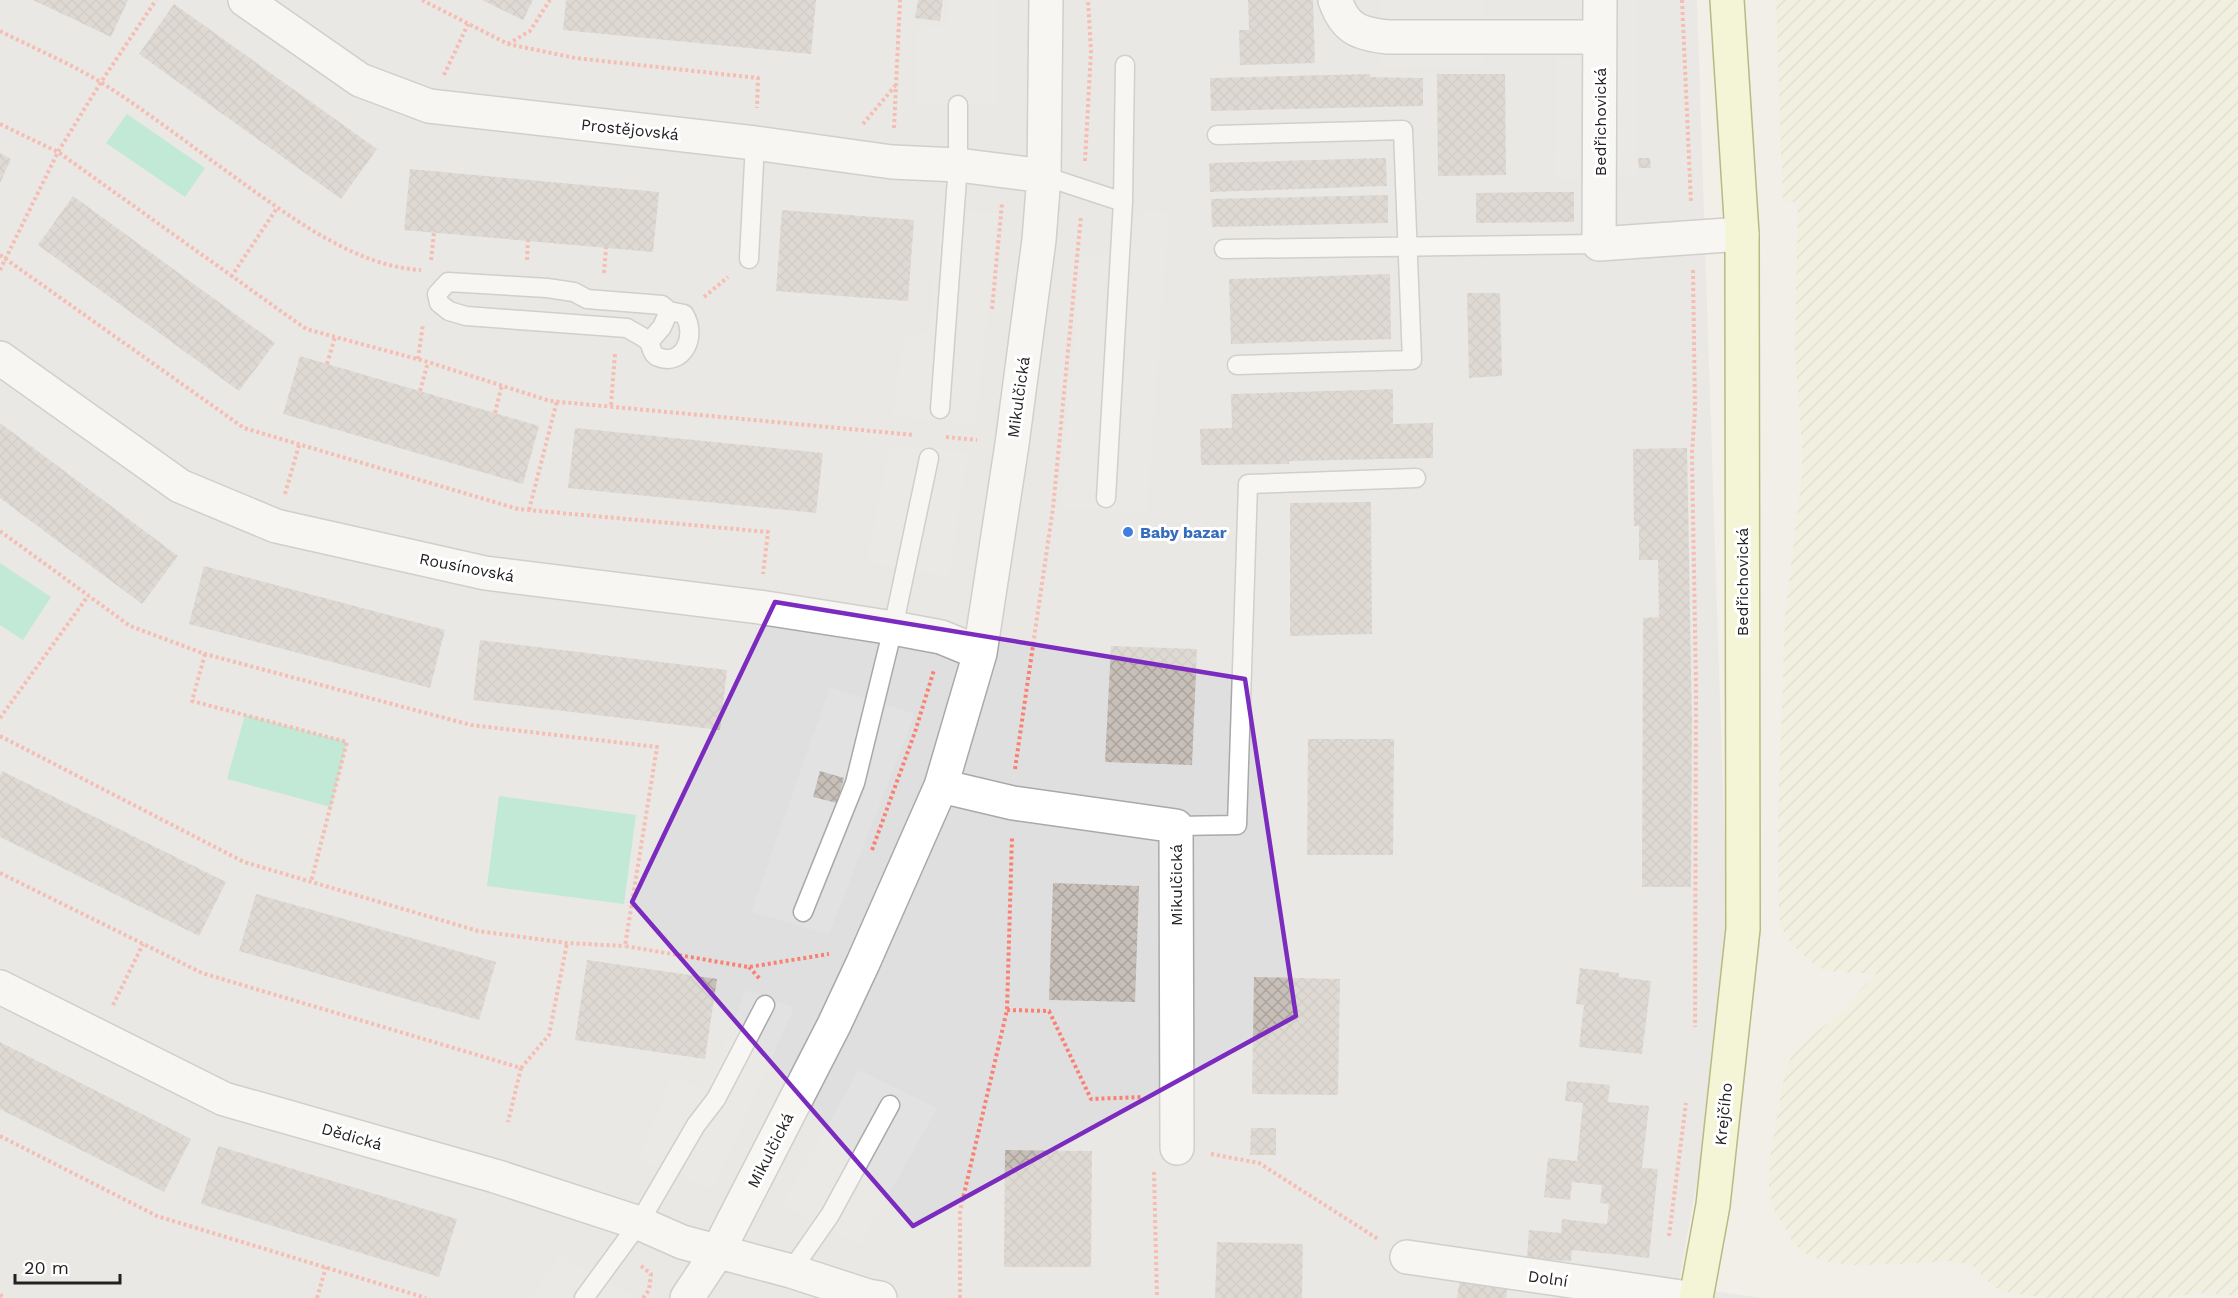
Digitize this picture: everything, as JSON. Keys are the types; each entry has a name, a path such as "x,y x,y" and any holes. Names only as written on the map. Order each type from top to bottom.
{"street":[{"name":"Prostějovská","path":"245,0 360,80 429,106 755,143 892,162 958,165 1044,176"},
{"name":"Mikulčická","path":"687,1298 718,1251 839,1015 941,786 980,652 1012,444 1039,240 1044,176 1046,0"},
{"path":"1335,0 1341,15 1350,26 1363,34 1388,37 1600,37"},
{"name":"Bedřichovická","path":"1599,244 1600,0"},
{"name":"Bedřichovická","path":"1727,0 1742,234 1743,929"},
{"path":"1599,244 1742,234"},
{"name":"Rousínovská","path":"0,358 180,486 276,526 485,573 759,607 893,628 941,637 980,652"},
{"name":"Mikulčická","path":"941,786 1013,803 1176,826 1177,1148"},
{"name":"Krejčího","path":"1696,1298 1713,1204 1743,929"},
{"name":"Dědická","path":"0,987 97,1038 224,1099 495,1176 639,1223 682,1242 718,1251"},
{"path":"718,1251 880,1298"},
{"name":"Dolní","path":"1407,1257 1673,1296"}],"lane":[{"path":"1106,498 1123,202 1125,65"},
{"path":"940,410 958,165 958,105"},
{"path":"1217,135 1403,130 1412,360 1237,365"},
{"path":"749,259 755,143"},
{"path":"1044,176 1123,202"},
{"path":"1224,249 1599,244"},
{"path":"448,282 551,289 574,292 587,299 604,300 662,305 669,311 684,314 690,324 687,347 672,357 658,357 653,353 649,342 627,328 466,315 449,311 439,303 437,294 448,282"},
{"path":"495,318 496,286"},
{"path":"549,322 551,289"},
{"path":"627,328 629,303"},
{"path":"649,342 662,327 669,311"},
{"path":"803,912 855,783 893,628 929,458"},
{"path":"1176,826 1237,825 1248,484 1416,478"},
{"path":"584,1298 639,1223 696,1125 716,1099 765,1005"},
{"path":"791,1271 830,1215 890,1105"}],"path":[{"path":"0,270 58,152 156,0"},
{"path":"422,0 508,44 575,58 758,78 755,143"},
{"path":"508,44 530,31 550,0"},
{"path":"892,162 900,0"},
{"path":"960,1298 960,1211 1006,1010 1015,758 1053,507 1084,189 1091,52 1088,0"},
{"path":"1682,0 1692,237 1695,411 1692,453 1696,688 1695,1037"},
{"path":"429,106 468,24"},
{"path":"0,31 101,82 314,232 360,254 400,269 430,271"},
{"path":"838,154 895,86"},
{"path":"0,124 58,152 306,329 428,362 556,401 898,433"},
{"path":"231,277 277,207"},
{"path":"431,261 435,233"},
{"path":"604,300 606,248"},
{"path":"0,255 244,428 518,509 768,532 759,607"},
{"path":"605,327 616,357 611,405"},
{"path":"327,364 335,337"},
{"path":"420,391 428,362"},
{"path":"495,413 502,385"},
{"path":"529,510 556,401"},
{"path":"276,526 299,445"},
{"path":"0,531 130,626 206,654 471,725 657,747 625,946"},
{"path":"0,718 88,596"},
{"path":"870,856 932,682 941,637"},
{"path":"206,654 192,701 348,742 311,882"},
{"path":"0,736 244,862 478,932 567,943 625,946 749,967 832,954"},
{"path":"0,873 202,973 521,1068"},
{"path":"508,1122 521,1068 549,1035 567,943"},
{"path":"97,1038 143,944"},
{"path":"1006,1010 1049,1011 1091,1099 1145,1097"},
{"path":"1673,1296 1665,1271 1687,1096"},
{"path":"0,1137 157,1216 426,1298"},
{"path":"1157,1298 1154,1148 1177,1148 1259,1163 1407,1257"},
{"path":"633,1259 651,1274 649,1290 643,1298"},
{"path":"317,1298 326,1267"},
{"path":"0,1295 5,1298"}],"highlighted area":[{"path":"775,602 1245,679 1296,1016 913,1226 632,902"}],"shaded area":[{"path":"0,0 1697,0 1727,913 1700,1165 1678,1286 1762,1298 0,1298"},
{"path":"949,0 998,0 997,104 918,105 918,25 945,27"},
{"path":"1381,0 1482,0 1482,67 1381,67"},
{"path":"1615,0 1638,0 1637,176 1613,176"},
{"path":"1556,58 1582,58 1580,178 1555,178"},
{"path":"941,209 997,213 976,425 893,416 903,337 929,332"},
{"path":"1146,209 1169,212 1147,512 1060,509 1082,256 1106,254"},
{"path":"890,446 968,451 949,577 866,563"},
{"path":"830,687 915,714 829,934 751,912"},
{"path":"746,990 794,1008 713,1190 638,1160 672,1077 706,1090"},
{"path":"859,1070 937,1108 860,1246 782,1205"},
{"path":"560,1255 634,1296 632,1298 529,1298"}],"green space":[{"path":"1776,0 2238,0 2238,1296 2204,1293 2159,1298 2050,1298 2012,1293 1994,1287 1975,1267 1962,1263 1949,1261 1850,1265 1825,1261 1800,1250 1773,1208 1769,1187 1770,1157 1788,1064 1795,1050 1805,1040 1845,1011 1863,987 1874,978 1884,975 1830,971 1817,967 1793,946 1784,933 1779,916 1778,826 1785,616 1802,475 1802,446 1795,351 1798,202 1783,202"},
{"path":"127,114 205,168 185,197 106,143"},
{"path":"0,563 51,597 23,640 0,625"},
{"path":"245,715 347,742 331,807 227,779"},
{"path":"499,796 636,815 624,904 487,886"}],"building":[{"path":"33,0 128,0 111,37"},
{"path":"482,0 533,0 523,20"},
{"path":"566,0 816,0 811,54 563,30"},
{"path":"918,0 943,0 940,21 915,18"},
{"path":"1248,0 1313,0 1315,63 1240,65 1239,30 1249,30"},
{"path":"174,4 377,149 341,199 139,54"},
{"path":"1370,74 1370,77 1423,78 1423,106 1211,111 1210,78"},
{"path":"1437,74 1505,74 1506,175 1438,176"},
{"path":"0,153 11,159 0,183"},
{"path":"1386,158 1387,186 1210,192 1209,163"},
{"path":"1638,158 1650,158 1651,168 1639,168"},
{"path":"410,169 659,192 653,252 404,230"},
{"path":"1574,192 1574,222 1476,223 1476,193"},
{"path":"1388,195 1388,223 1212,227 1211,199"},
{"path":"73,196 275,343 239,391 38,245"},
{"path":"782,210 914,220 908,301 776,291"},
{"path":"1390,274 1391,339 1231,344 1229,279"},
{"path":"1467,293 1500,293 1502,376 1469,378"},
{"path":"300,356 539,426 523,484 283,414"},
{"path":"1393,389 1393,424 1433,423 1433,458 1201,465 1200,429 1232,428 1231,394"},
{"path":"0,423 178,556 142,604 0,498"},
{"path":"575,428 823,453 816,513 568,488"},
{"path":"1687,448 1692,726 1691,887 1642,887 1643,618 1659,617 1658,560 1639,560 1639,526 1634,526 1633,449"},
{"path":"1371,502 1372,634 1290,636 1290,503"},
{"path":"204,566 445,630 430,688 189,624"},
{"path":"480,640 727,670 720,730 473,700"},
{"path":"1111,646 1197,649 1192,765 1105,762"},
{"path":"1308,739 1394,739 1393,855 1307,855"},
{"path":"2,771 226,882 199,936 0,837 0,776"},
{"path":"820,771 844,778 837,803 813,797"},
{"path":"1053,883 1139,886 1135,1002 1049,1000"},
{"path":"256,894 496,962 479,1020 239,951"},
{"path":"587,960 717,979 705,1059 575,1040"},
{"path":"1580,968 1619,973 1619,977 1651,981 1642,1054 1579,1047 1584,1005 1576,1004"},
{"path":"1254,977 1340,979 1338,1095 1252,1094"},
{"path":"0,1042 191,1139 164,1192 0,1109"},
{"path":"1567,1081 1610,1085 1608,1102 1649,1106 1642,1168 1658,1169 1649,1258 1572,1250 1571,1261 1527,1259 1529,1230 1561,1233 1562,1219 1607,1224 1609,1204 1600,1203 1602,1185 1572,1182 1570,1200 1544,1197 1548,1158 1577,1161 1583,1103 1565,1101"},
{"path":"1251,1128 1276,1128 1276,1155 1250,1155"},
{"path":"218,1146 457,1219 439,1277 201,1204"},
{"path":"1005,1150 1092,1151 1091,1267 1004,1267"},
{"path":"1217,1242 1303,1244 1302,1298 1215,1298"},
{"path":"1460,1277 1508,1283 1506,1298 1457,1298"}],"place":[{"name":"Baby bazar","path":"1128,532"}]}
